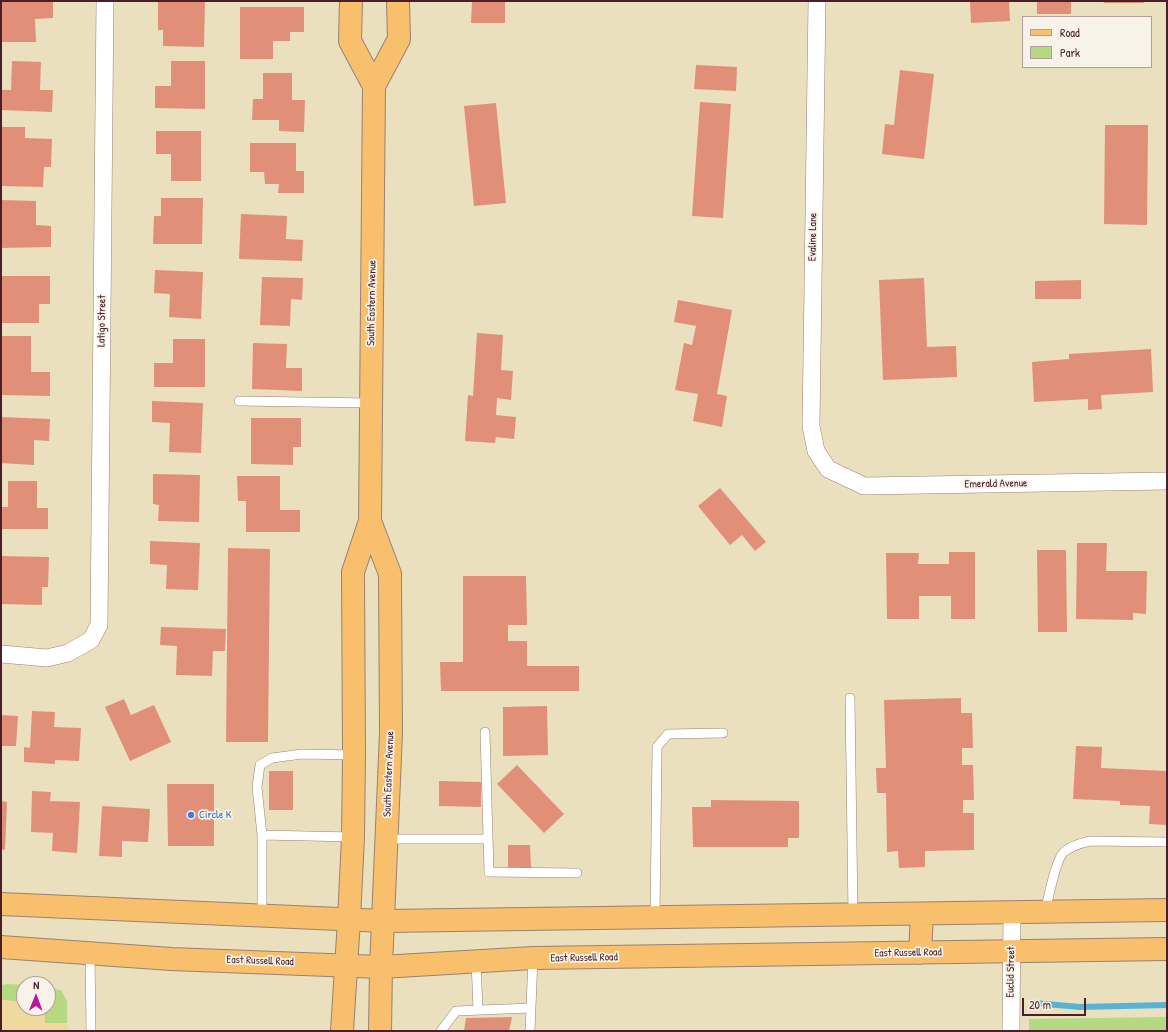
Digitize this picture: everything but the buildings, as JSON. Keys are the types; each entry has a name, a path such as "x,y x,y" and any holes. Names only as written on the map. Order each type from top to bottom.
{"main road":[{"name":"South Eastern Avenue","path":"351,1 350,41 374,86"},
{"name":"South Eastern Avenue","path":"342,1031 353,837 353,572 370,521 374,86 399,39 398,1"},
{"name":"South Eastern Avenue","path":"370,521 390,574 391,733 381,967 380,1031"},
{"path":"1,904 384,921 1167,910"},
{"path":"920,953 922,914"},
{"name":"East Russell Road","path":"1,947 170,959 381,967 533,958 1011,952 1167,948"}],"street":[{"name":"Latigo Street","path":"1,654 47,658 68,653 91,640 99,625 105,1"},
{"name":"Evaline Lane","path":"816,1 811,426 816,452 828,469"},
{"name":"Emerald Avenue","path":"828,469 864,486 1167,481"},
{"name":"Euclid Street","path":"1011,1031 1012,912"}],"lane":[{"path":"239,401 371,403"},
{"path":"850,698 853,914"},
{"path":"485,732 489,872 577,873"},
{"path":"656,918 657,747 668,734 723,733"},
{"path":"262,916 262,835 258,787 260,765 272,758 302,754 354,755"},
{"path":"262,835 353,837"},
{"path":"387,839 488,839"},
{"path":"1045,912 1056,870 1063,853 1079,844 1090,841 1167,842"},
{"path":"90,953 91,1031"},
{"path":"530,1031 533,958"},
{"path":"476,961 478,1010"},
{"path":"441,1031 456,1011 531,1008"}],"green space":[{"path":"16,984 16,1001 1,1000 1,985"},
{"path":"56,989 61,990 67,1001 67,1023 45,1023 45,1016 56,1016"},
{"path":"1167,1017 1167,1031 1029,1031 1029,1019"}],"sand":[{"path":"1,1000 16,1001 16,1016 45,1016 45,1023 67,1023 68,1031 1,1031"}],"waterway":[{"path":"1034,1003 1080,1007 1167,1005"}],"place":[{"name":"Circle K","path":"191,815"}]}
